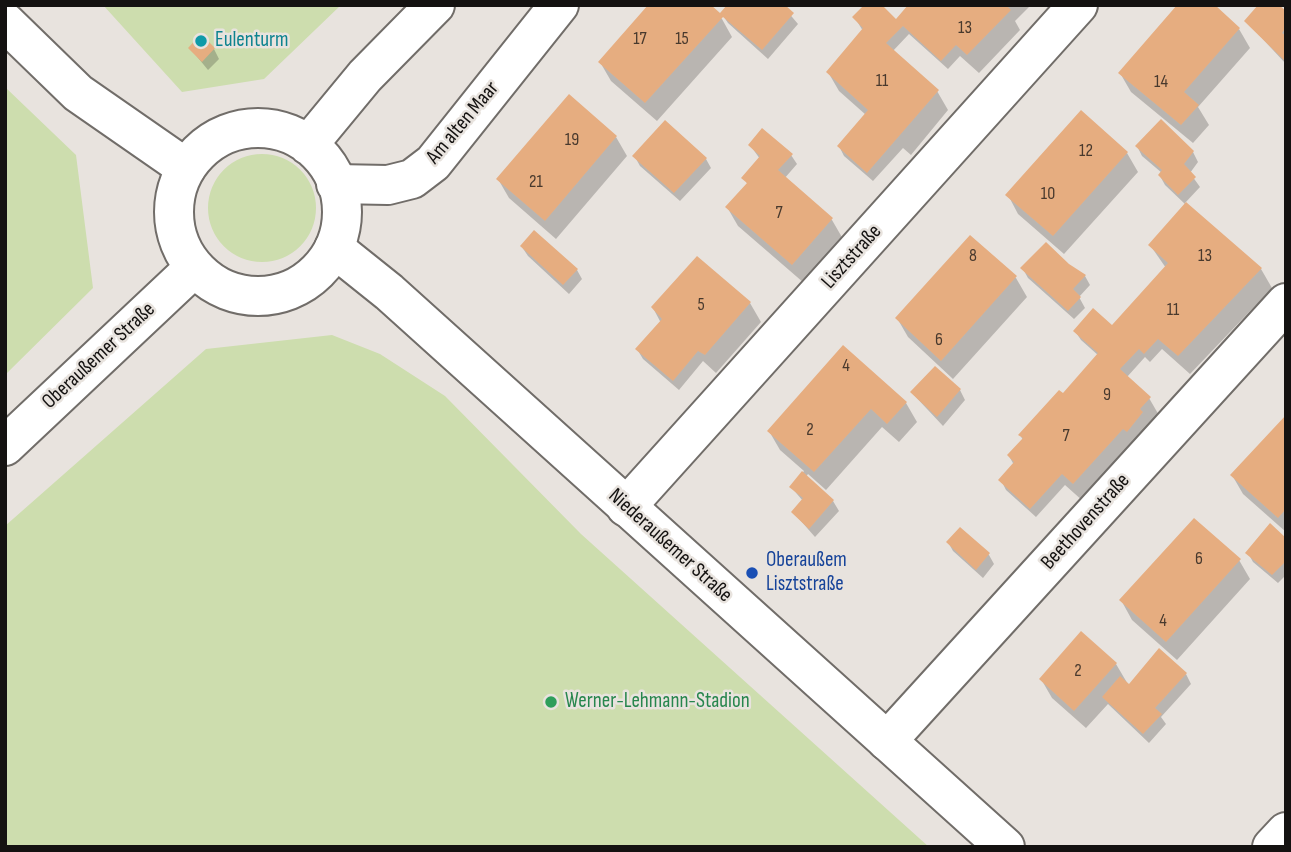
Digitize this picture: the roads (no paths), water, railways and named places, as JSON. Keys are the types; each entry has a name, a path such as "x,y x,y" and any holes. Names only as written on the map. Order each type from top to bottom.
{"street":[{"path":"308,145 365,76 435,5"},
{"name":"Am alten Maar","path":"337,184 388,185 412,180 433,163 559,5"},
{"name":"Lisztstraße","path":"626,507 1078,5"},
{"path":"5,22 78,93 186,168"},
{"path":"265,128 287,134 308,145 325,162 337,184 342,205 341,227 334,248 321,268 302,283 281,293 257,296 234,293 212,283 194,268 180,245 174,219 176,192 186,168 201,150 220,137 242,130 265,128"},
{"name":"Niederaußemer Straße","path":"334,248 389,292 1005,847"},
{"name":"Oberaußemer Straße","path":"5,446 194,268"},
{"name":"Beethovenstraße","path":"887,741 1286,303"},
{"path":"1272,847 1286,832"}],"place":[{"name":"Eulenturm","path":"201,41"},
{"name":"Oberaußem Lisztstraße","path":"752,573"},
{"name":"Werner-Lehmann-Stadion","path":"551,702"}]}
